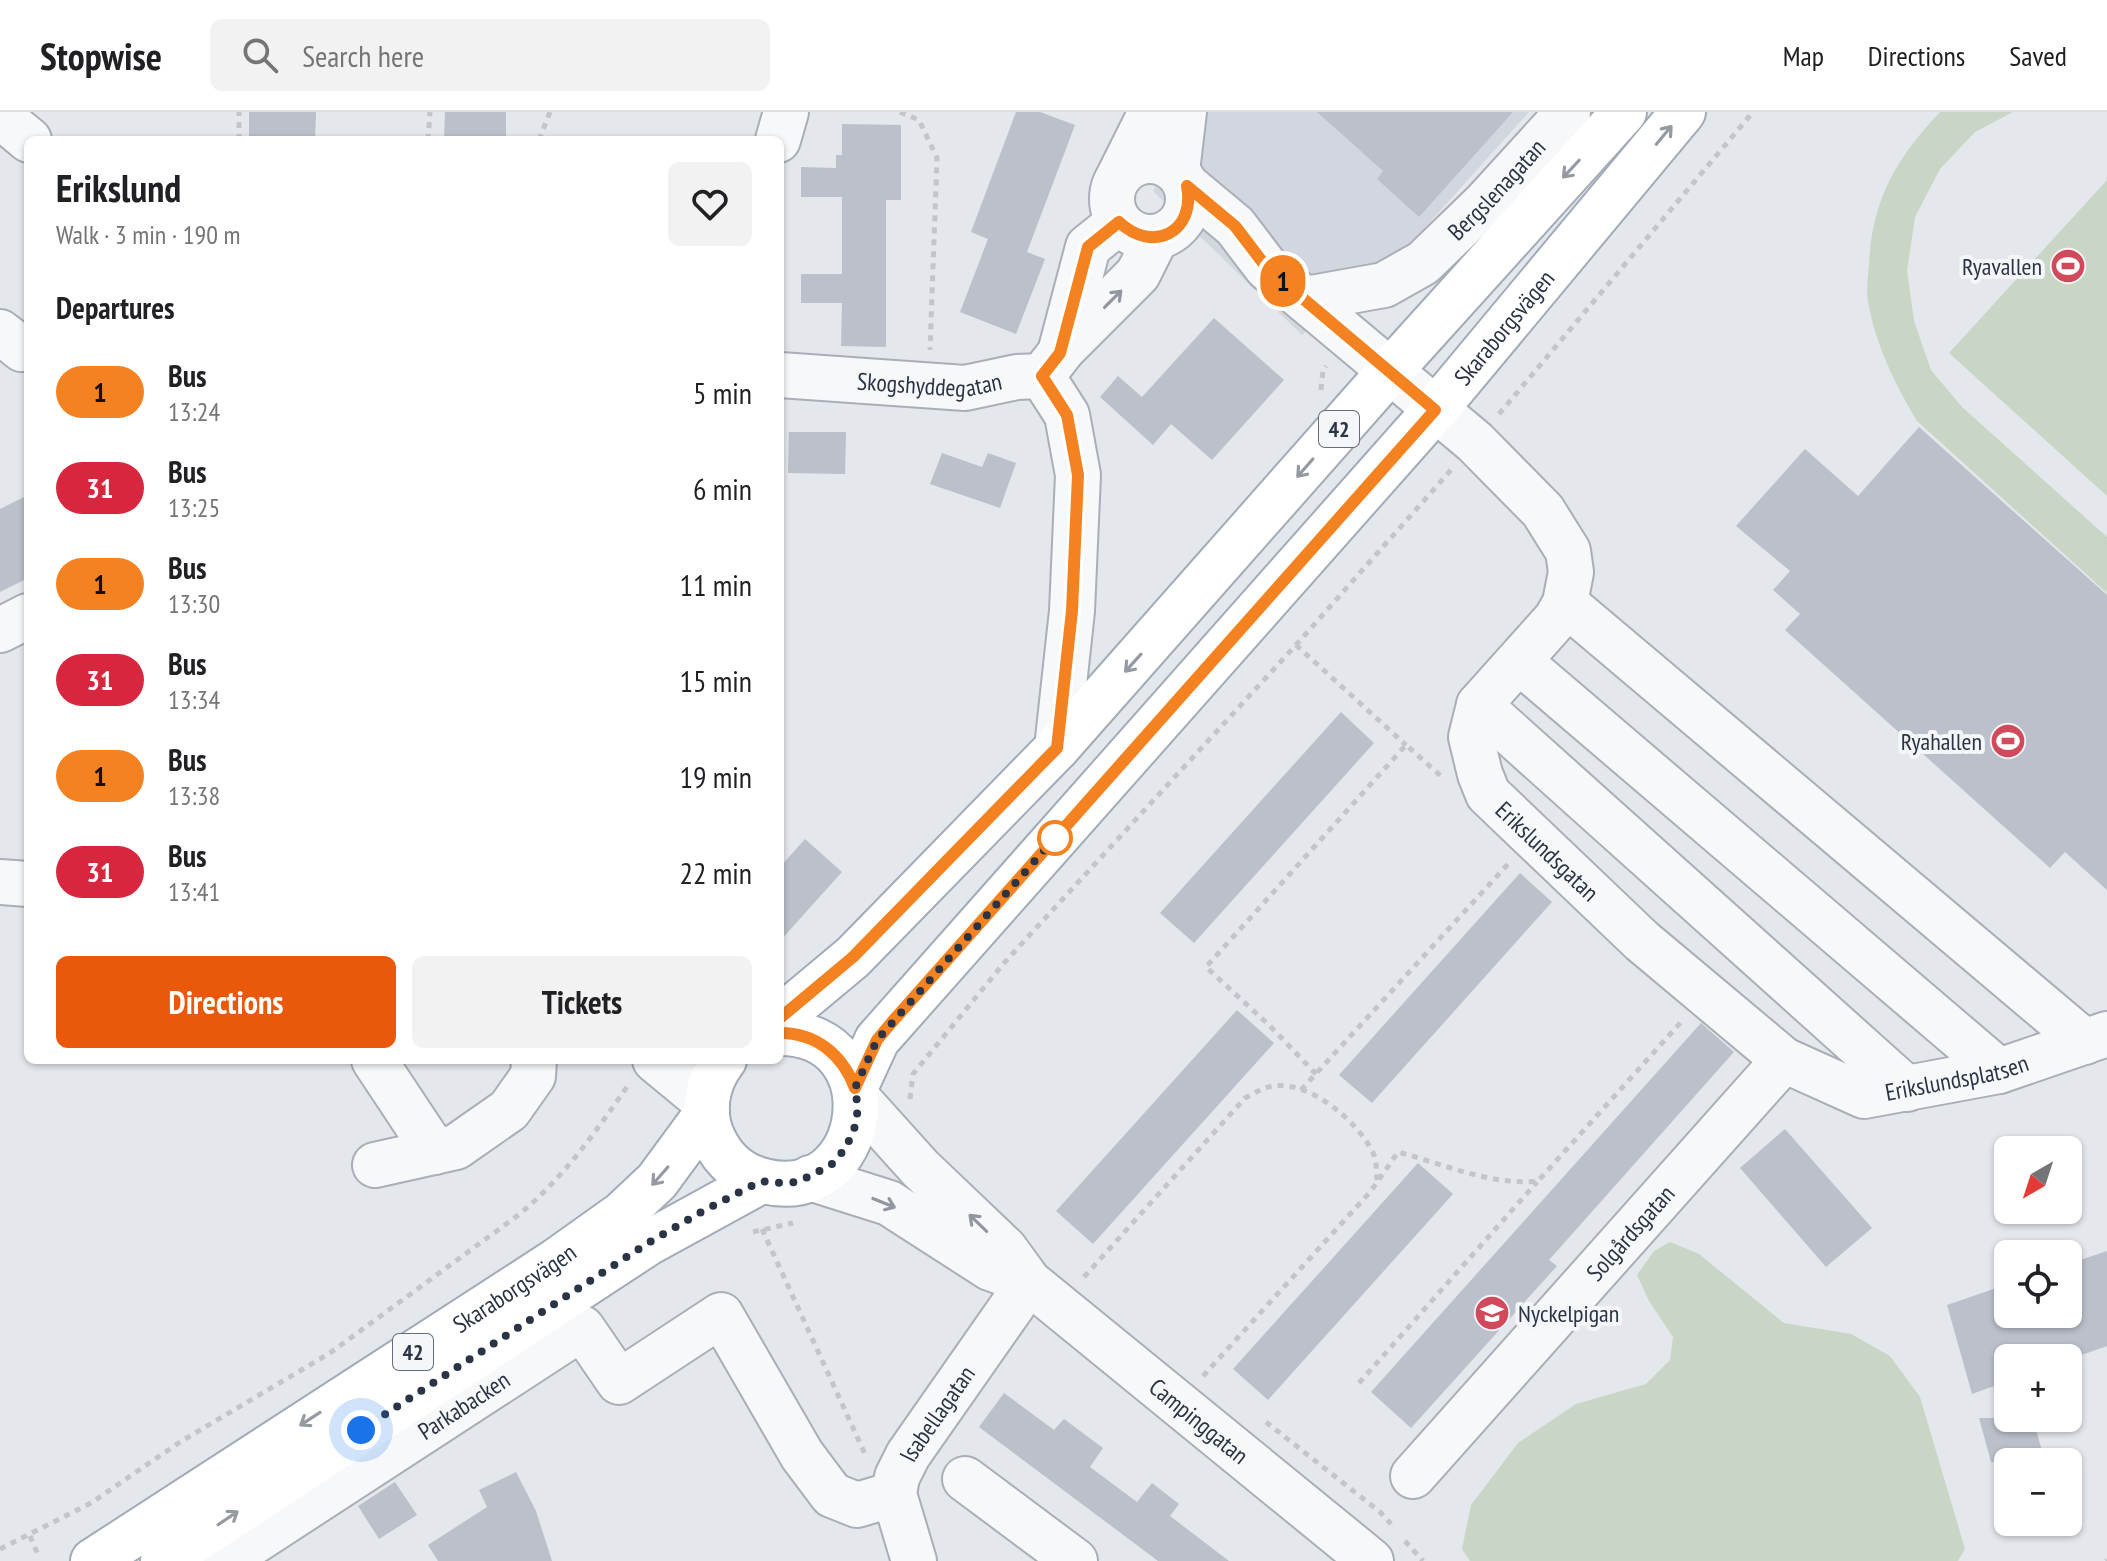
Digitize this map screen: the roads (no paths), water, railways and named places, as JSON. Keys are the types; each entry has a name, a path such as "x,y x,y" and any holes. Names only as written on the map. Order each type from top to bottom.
{"main road":[{"name":"42","path":"784,1015 853,957 1057,748 1350,417 1377,360 1624,112"},
{"name":"Skaraborgsvägen","path":"856,1093 877,1040 892,1022 1435,410 1683,112"},
{"path":"784,1033 820,1042 846,1068 856,1093"},
{"name":"42","path":"707,1108 710,1084 722,1064"},
{"name":"42","path":"761,1181 786,1184 810,1178 831,1165 845,1149 854,1130 856,1093"},
{"name":"Skaraborgsvägen","path":"93,1561 556,1261 622,1214 657,1181 707,1108"},
{"path":"707,1108 713,1139 728,1160 761,1181"},
{"name":"Skaraborgsvägen","path":"163,1561 648,1243 761,1181"}],"street":[{"path":"779,136 786,112"},
{"path":"1151,112 1114,184 1112,204 1148,231 1210,242 1267,268 1475,442 1543,511 1568,551 1571,572 1565,603 1556,619 1479,705 1907,1089"},
{"path":"1057,748 1072,611 1078,475 1067,415 1051,364 1088,247 1180,224 1187,212 1189,199 1182,178 1184,112"},
{"name":"Bergslenagatan","path":"1377,360 1396,297 1423,263 1485,203 1568,112"},
{"path":"0,116 24,136"},
{"path":"1119,176 1128,167 1140,162 1166,164 1235,226 1267,268"},
{"name":"Bergslenagatan","path":"1306,299 1384,285 1423,263"},
{"path":"0,332 24,348"},
{"name":"Skogshyddegatan","path":"784,375 965,388 1017,377 1051,364"},
{"path":"1565,603 2096,1038"},
{"path":"0,630 24,618"},
{"path":"1520,662 1999,1071"},
{"name":"Erikslundsgatan","path":"1479,705 1471,737 1488,794 1642,941 1784,1060"},
{"path":"0,882 24,884"},
{"name":"Erikslundsplatsen","path":"1784,1060 1864,1096 1999,1071 2096,1038"},
{"name":"Solgårdsgatan","path":"1413,1476 1784,1060"},
{"path":"377,1064 435,1152"},
{"path":"375,1165 456,1147 509,1110 533,1076 534,1064"},
{"path":"644,1070 707,1108"},
{"name":"Campinggatan","path":"856,1093 920,1168 1005,1249 1029,1282 1371,1561"},
{"name":"Campinggatan","path":"810,1178 889,1203 990,1268 1029,1282"},
{"name":"Isabellagatan","path":"914,1561 894,1494 897,1477 908,1455 1029,1282"},
{"name":"Parkabacken","path":"224,1561 582,1328 619,1382 721,1315 802,1455 832,1495 857,1505 894,1494"},
{"path":"965,1479 1075,1561"}],"place":[{"name":"Ryavallen","path":"2068,266"},
{"name":"Ryahallen","path":"2008,741"},
{"name":"Nyckelpigan","path":"1492,1313"}]}
